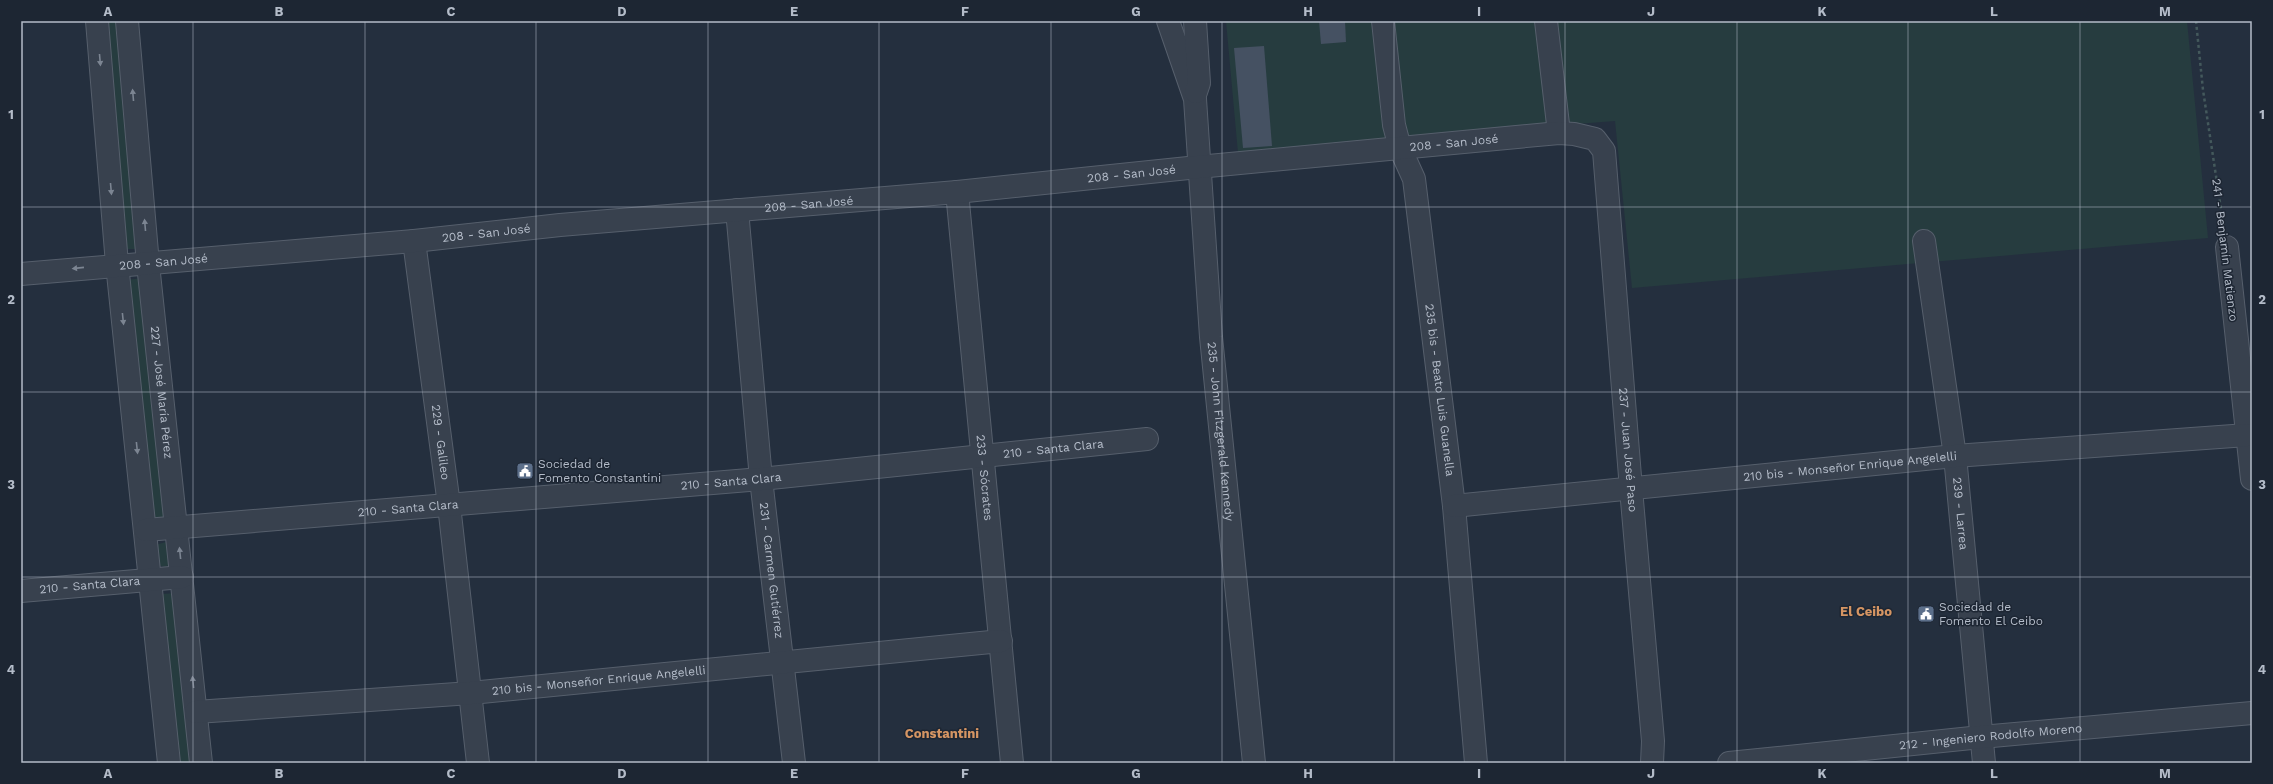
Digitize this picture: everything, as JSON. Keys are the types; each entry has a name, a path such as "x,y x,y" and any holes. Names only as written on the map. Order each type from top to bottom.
{"street":[{"path":"97,21 117,264 146,530 169,763"},
{"name":"227 - José María Pérez","path":"127,21 148,264 201,763"},
{"name":"235 - John Fitzgerald Kennedy","path":"1168,21 1195,99"},
{"name":"235 - John Fitzgerald Kennedy","path":"1195,21 1199,83 1195,99 1198,167 1211,337 1254,763"},
{"name":"235 bis - Beato Luis Guanella","path":"1383,21 1394,125 1400,148 1414,180 1454,506 1476,763"},
{"path":"1546,21 1559,134"},
{"name":"208 - San José","path":"21,274 117,264 148,264 414,241 560,225 957,192 1198,167 1559,134 1574,134 1595,139"},
{"name":"237 - Juan José Paso","path":"1595,139 1604,151 1630,489 1653,741 1652,763"},
{"name":"233 - Sócrates","path":"957,192 984,456 1012,763"},
{"name":"231 - Carmen Gutiérrez","path":"737,210 761,479 781,664 794,763"},
{"name":"229 - Galileo","path":"414,241 449,505 478,763"},
{"name":"239 - Larrea","path":"1924,241 1955,456 1984,763"},
{"name":"241 - Benjamín Matienzo","path":"2227,247 2252,479"},
{"name":"210 bis - Monseñor Enrique Angelelli","path":"1454,506 1955,456 2247,435"},
{"name":"210 - Santa Clara","path":"146,530 761,479 1147,439"},
{"name":"210 - Santa Clara","path":"21,591 182,577"},
{"name":"210 bis - Monseñor Enrique Angelelli","path":"196,712 471,693 781,664 1001,641"},
{"name":"212 - Ingeniero Rodolfo Moreno","path":"1729,763 1981,737 2252,713"}],"path":[{"name":"241 - Benjamín Matienzo","path":"2196,21 2203,90 2227,247"}],"green space":[{"path":"103,21 119,21 139,249 124,249"},
{"path":"1226,21 2187,21 2208,238 1632,288 1615,121 1420,136 1238,153"},
{"path":"143,278 167,519 151,521 126,280"},
{"path":"166,542 169,545 170,564 163,566 156,563 155,545"},
{"path":"177,593 193,763 178,763 162,594"}],"building":[{"path":"1319,21 1345,21 1346,42 1321,44"},
{"path":"1264,46 1272,146 1243,148 1234,48"}],"place":[{"name":"Sociedad de Fomento Constantini","path":"525,471"},
{"name":"Sociedad de Fomento El Ceibo","path":"1926,614"}],"district":[{"name":"El Ceibo","path":"1866,611"},
{"name":"Constantini","path":"942,733"}]}
